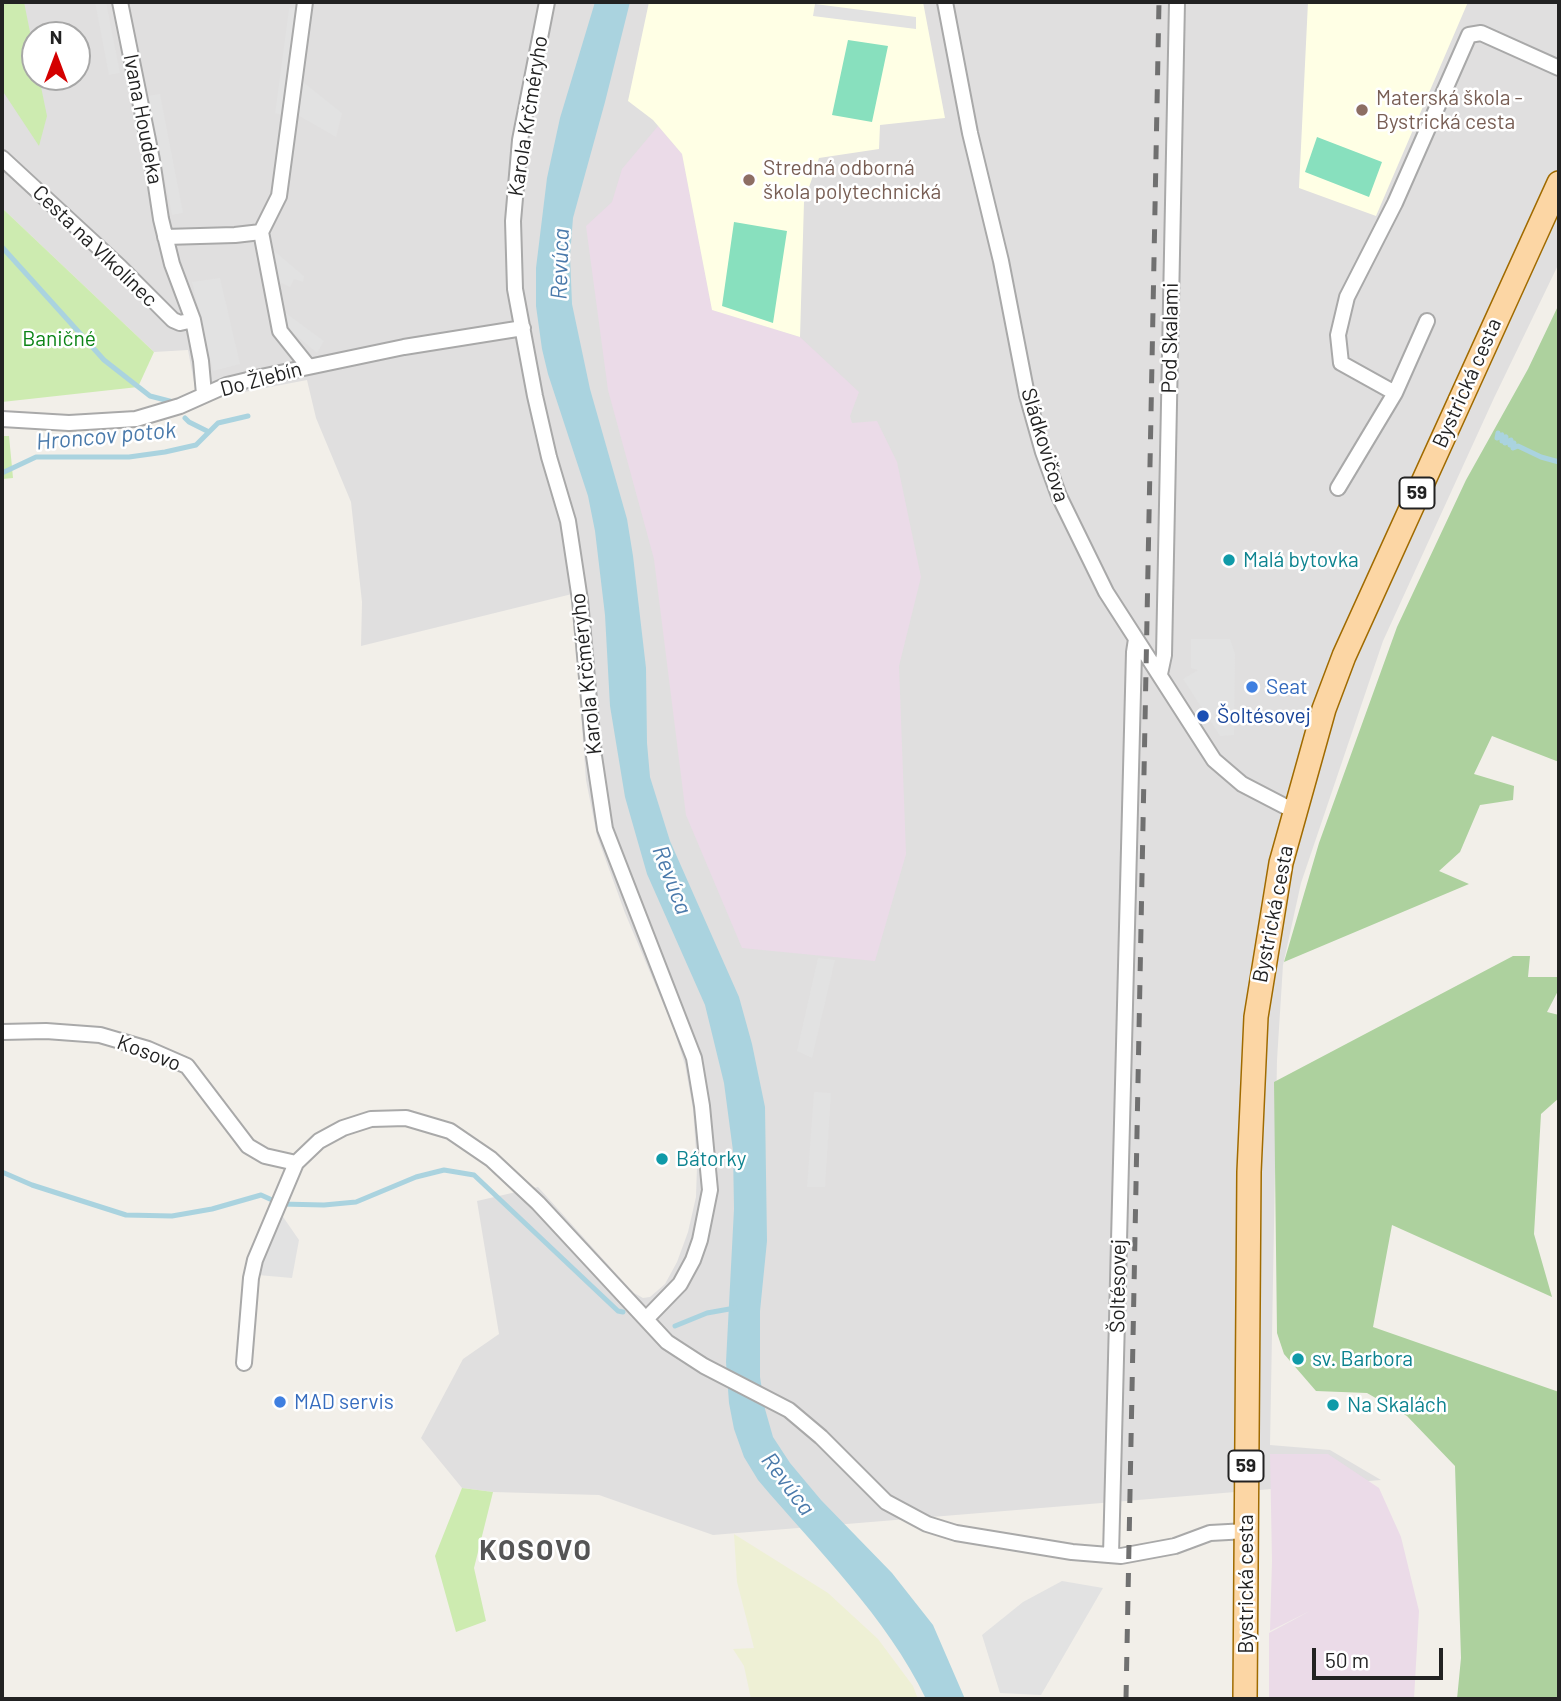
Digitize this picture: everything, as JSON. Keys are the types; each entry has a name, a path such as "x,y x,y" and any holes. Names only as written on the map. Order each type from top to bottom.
{"main road":[{"name":"Bystrická cesta","path":"1245,1699 1246,1367 1252,1064 1255,1017 1280,863 1324,709 1363,611 1559,183"}],"street":[{"name":"Ivana Houdeka","path":"120,2 165,237 193,320 204,394"},
{"path":"305,2 279,196 261,232 280,331 308,366"},
{"name":"Karola Krčméryho","path":"547,2 520,140 513,221 516,289 548,457 568,521 580,600 594,756 605,829 694,1058 702,1106 710,1189 700,1240 693,1260 680,1284 646,1319"},
{"name":"Sládkovičova","path":"945,2 1027,395 1043,452 1073,528 1106,592 1214,760 1242,784 1294,811"},
{"name":"Pod Skalami","path":"1160,674 1164,655 1177,2"},
{"path":"1395,393 1340,363 1338,335 1347,297 1395,204 1469,35 1481,33 1559,68"},
{"name":"Cesta na Vlkolínec","path":"2,158 173,320 180,323 193,320"},
{"path":"165,237 261,232"},
{"path":"1338,488 1395,393 1427,321"},
{"name":"Do Žlebín","path":"2,419 69,423 136,419 180,406 228,385 308,366 523,328"},
{"name":"Šoltésovej","path":"1111,1555 1136,639"},
{"name":"Kosovo","path":"2,1032 46,1031 100,1035 148,1049 187,1066 248,1146 265,1156 296,1163"},
{"path":"244,1363 255,1259 296,1163 319,1141 343,1128 372,1119 406,1118 450,1131 491,1159 538,1203 667,1342 704,1366 789,1410 821,1437 886,1502 927,1524 956,1533 1072,1552 1111,1555 1129,1555 1163,1548 1210,1533 1247,1531"}],"shaded area":[{"path":"2,2 1559,2 1559,263 1383,641 1301,883 1283,965 1277,1060 1270,1445 1330,1450 1381,1480 713,1535 599,1495 493,1492 462,1488 421,1438 463,1359 499,1334 477,1201 538,1187 634,1293 643,1298 650,1297 665,1284 677,1262 688,1232 696,1197 693,1109 685,1065 673,1027 625,913 597,836 586,780 572,594 361,646 362,602 351,502 316,418 307,380 213,398 198,404 188,350 154,352 2,208"},
{"path":"95,2 106,2 120,73 109,75"},
{"name":"Stredná odborná škola polytechnická","path":"649,2 923,2 945,118 880,125 879,149 819,158 804,202 800,337 712,310 682,154 653,120 628,101"},
{"name":"Materská škola - Bystrická cesta","path":"1308,2 1468,2 1376,216 1299,188"},
{"path":"815,4 916,17 916,29 813,16"},
{"path":"289,8 299,9 283,115 275,113"},
{"path":"302,81 342,113 336,137 296,114"},
{"path":"160,94 183,213 172,215 148,96"},
{"path":"658,126 682,154 712,310 800,337 859,392 850,416 852,423 877,421 897,462 921,577 899,666 906,854 875,961 742,948 686,815 654,559 608,390 586,226 612,202 622,169"},
{"path":"272,249 304,276 303,282 294,279 290,287 278,281"},
{"path":"220,278 240,364 213,371 192,282"},
{"path":"283,311 324,341 317,353 281,323"},
{"path":"1191,639 1230,639 1235,654 1234,735 1220,736 1183,679 1198,670 1191,668"},
{"path":"818,958 835,960 812,1058 797,1051"},
{"path":"814,1092 831,1093 825,1187 807,1187"},
{"path":"279,1211 299,1240 292,1278 258,1275 263,1251"},
{"path":"1270,1454 1328,1454 1379,1488 1401,1537 1419,1611 1414,1699 1269,1699 1269,1633 1310,1611 1270,1631"},
{"path":"734,1534 828,1593 878,1639 913,1686 918,1699 751,1699 744,1666 733,1649 754,1648 737,1582"},
{"path":"1062,1581 1103,1588 1041,1695 1000,1693 982,1635 1023,1602"}],"green space":[{"path":"2,2 24,2 28,21 21,21 21,91 42,91 47,116 39,146 2,90"},
{"path":"848,40 888,46 872,122 832,115"},
{"path":"1317,137 1382,162 1369,197 1305,172"},
{"name":"Baničné","path":"2,208 154,352 138,387 2,402"},
{"path":"734,222 787,231 773,323 722,306"},
{"path":"1559,304 1559,762 1492,736 1474,774 1514,786 1513,800 1480,805 1460,852 1439,871 1469,884 1284,962 1319,843 1397,627 1466,480 1528,369"},
{"path":"2,436 9,436 13,478 2,479"},
{"path":"1513,956 1530,956 1528,977 1559,977 1559,989 1547,1012 1559,1015 1559,1098 1541,1114 1534,1234 1552,1297 1392,1225 1373,1327 1559,1392 1559,1699 1457,1699 1461,1658 1455,1466 1407,1416 1367,1393 1316,1391 1284,1354 1277,1333 1274,1082"},
{"path":"462,1488 493,1492 474,1568 486,1621 456,1632 435,1556"}],"water":[{"name":"Revúca","path":"595,2 630,2 573,218 570,256 572,304 590,389 627,519 646,668 650,777 670,841 739,997 765,1107 767,1241 760,1311 760,1377 765,1409 773,1437 790,1463 821,1500 892,1573 933,1625 965,1699 926,1699 910,1669 871,1612 758,1480 744,1457 734,1429 726,1362 734,1209 733,1151 724,1083 705,1005 647,874 625,797 610,706 605,615 595,531 588,496 548,374 536,306 536,268 547,178 560,118"}],"waterway":[{"path":"2,247 104,360 150,396 177,403"},
{"name":"Hroncov potok","path":"2,473 36,457 129,457 196,445 218,423 248,416"},
{"path":"185,418 209,432"},
{"path":"1498,433 1497,438 1502,435 1502,441 1506,437 1505,443 1511,440 1510,445 1514,443 1513,448 1518,446 1559,462"},
{"path":"2,1172 32,1185 126,1215 172,1216 212,1209 261,1195 281,1204 324,1205 356,1202 416,1177 444,1170 474,1175 618,1311 623,1312"},
{"path":"675,1326 707,1313 735,1308"}],"railway":[{"path":"1126,1699 1159,2"}],"place":[{"name":"Materská škola - Bystrická cesta","path":"1362,110"},
{"name":"Stredná odborná škola polytechnická","path":"749,180"},
{"name":"Malá bytovka","path":"1229,560"},
{"name":"Seat","path":"1252,687"},
{"name":"Šoltésovej","path":"1203,716"},
{"name":"Bátorky","path":"662,1159"},
{"name":"sv. Barbora","path":"1298,1359"},
{"name":"MAD servis","path":"280,1402"},
{"name":"Na Skalách","path":"1333,1405"}],"district":[{"name":"KOSOVO","path":"536,1551"}]}
